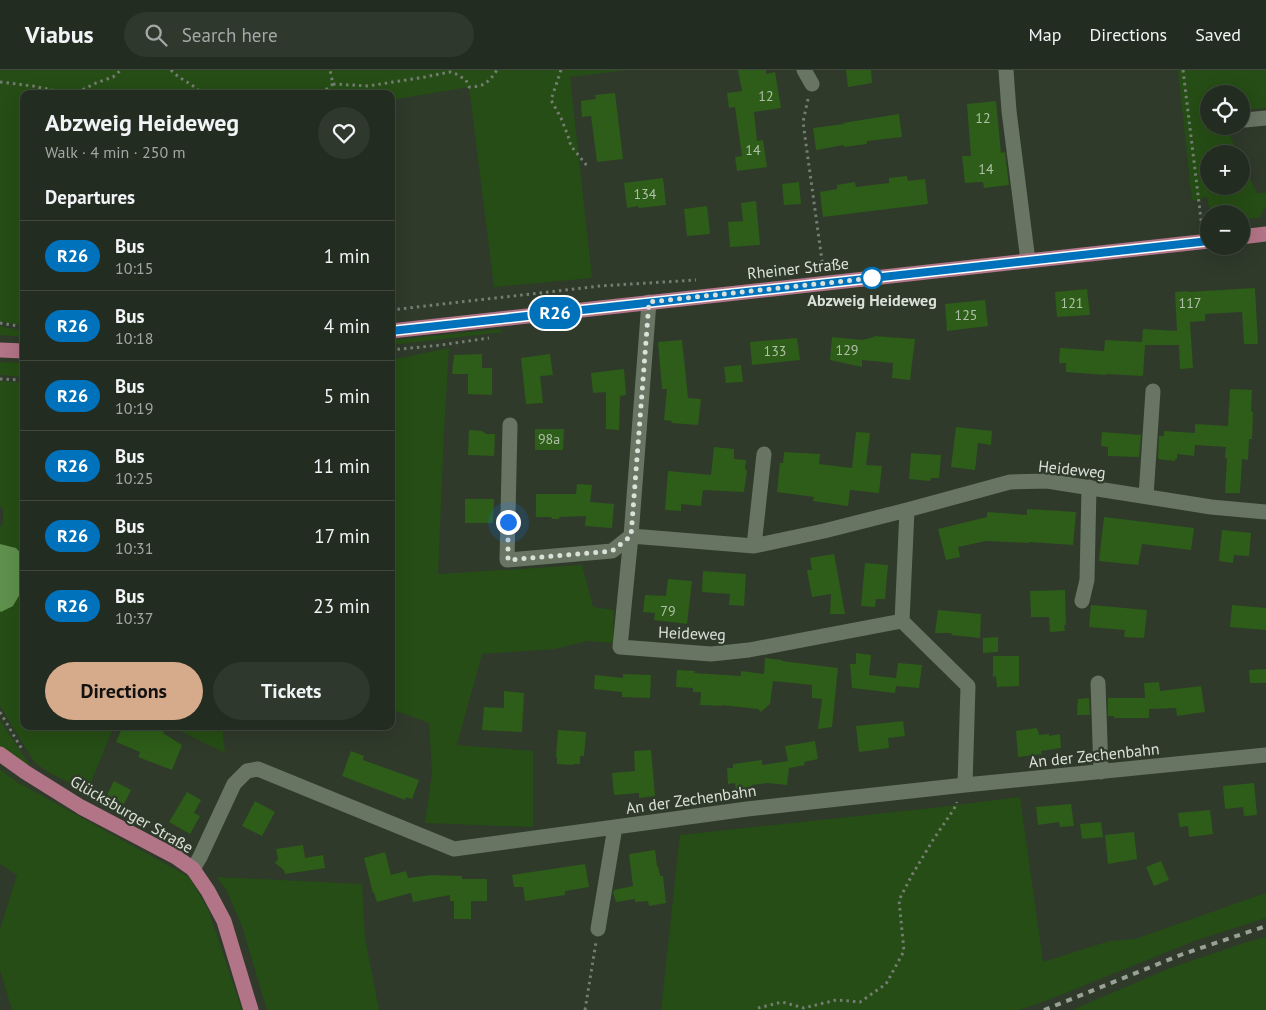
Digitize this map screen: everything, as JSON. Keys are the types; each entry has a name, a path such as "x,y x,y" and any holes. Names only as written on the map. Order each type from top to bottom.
{"main road":[{"path":"1250,236 1266,234"},
{"name":"Rheiner Straße","path":"395,331 1200,242"},
{"path":"0,350 20,351"},
{"name":"Glücksburger Straße","path":"0,754 25,772 82,807 176,857 193,869 208,891 224,922 251,1010"}],"street":[{"path":"804,70 812,84"},
{"path":"1006,70 1009,111 1028,261"},
{"path":"1250,120 1266,118"},
{"name":"Heideweg","path":"649,302 631,536 620,647 711,654 749,650 902,621"},
{"path":"1146,496 1153,391"},
{"path":"510,425 508,560 612,551 631,536"},
{"path":"754,546 764,454"},
{"name":"Heideweg","path":"631,536 754,546 907,510 1010,482 1047,481 1211,507 1266,512"},
{"path":"1082,601 1087,580 1089,487"},
{"path":"907,510 902,621 968,686 965,785"},
{"path":"1098,683 1101,772"},
{"name":"An der Zechenbahn","path":"193,869 234,784 247,772 258,769 454,849 747,809 1266,755"},
{"path":"598,929 614,827"}],"path":[{"path":"83,90 113,77 121,70"},
{"path":"171,70 196,86 199,90"},
{"path":"330,70 334,84"},
{"path":"326,90 334,84 368,86 450,72 466,80 469,87 479,87 488,81 497,70"},
{"path":"561,70 551,100 562,118 571,146 588,167"},
{"path":"1182,70 1201,205"},
{"path":"0,82 51,90"},
{"path":"812,84 803,122 825,283"},
{"path":"395,310 600,286 702,280"},
{"path":"0,323 20,326"},
{"path":"0,378 20,380"},
{"path":"758,1008 782,1002 804,1008 836,1000 860,1002 886,984 904,951 899,900 916,868 954,809 965,785"},
{"path":"585,1010 598,929"}],"shaded area":[{"path":"0,70 627,70 570,77 592,278 494,287 469,87 395,99 395,90 20,90 20,325 0,321"},
{"path":"1178,70 1266,70 1266,108 1250,109 1250,85 1200,85 1200,135 1230,135 1234,145 1200,145 1200,195 1250,195 1250,179 1257,193 1266,193 1266,207 1260,218 1250,219 1250,205 1209,205 1207,197 1192,201"},
{"path":"0,326 20,330 20,337 0,335"},
{"path":"500,329 503,332 395,345 395,340"},
{"path":"449,348 438,574 582,565 593,607 614,610 613,643 587,641 555,649 482,654 457,745 533,751 533,827 425,823 432,773 429,723 395,710 395,359"},
{"path":"0,362 20,363 20,377 0,375"},
{"path":"0,381 20,383 20,552 16,548 0,544 3,509 0,506"},
{"path":"0,544 16,548 20,552 20,594 13,606 0,611"},
{"path":"20,594 20,730 112,730 88,790 51,774 38,765 0,706 0,611 13,606"},
{"path":"0,720 31,767 14,758 0,747"},
{"path":"178,730 222,730 225,753"},
{"path":"0,769 17,782 189,877 208,909 242,1010 12,1010 0,970 0,929 17,875 0,864"},
{"path":"1020,797 1043,962 1109,941 1135,939 1266,894 1266,918 1197,940 1019,1010 661,1010 680,835"},
{"path":"217,877 362,884 365,938 379,1010 267,1010 242,926 227,891"},
{"path":"1266,937 1266,1010 1072,1010 1170,968"}],"building":[{"path":"738,70 766,70 766,74 775,72 781,108 754,112 757,141 763,140 767,167 737,171 735,157 742,156 735,107 729,108 727,93 742,91"},
{"path":"846,70 871,70 872,83 848,87"},
{"path":"615,93 623,159 597,162 591,116 582,117 581,101 596,99 595,95"},
{"path":"996,101 1001,153 1005,152 1009,185 984,188 983,182 965,183 962,156 971,156 967,104"},
{"path":"899,114 902,137 867,141 867,144 844,147 844,145 816,150 813,128"},
{"path":"907,176 908,181 925,179 928,204 823,217 820,192 837,189 837,185 855,182 856,187 889,183 889,178"},
{"path":"663,178 666,205 627,208 624,183"},
{"path":"799,182 801,204 784,205 782,184"},
{"path":"756,201 760,245 730,247 728,222 743,221 741,203"},
{"path":"707,206 710,234 687,236 684,209"},
{"path":"1255,288 1258,344 1244,344 1242,312 1205,314 1205,321 1190,322 1193,368 1180,369 1179,345 1145,345 1143,376 1066,372 1066,363 1059,363 1060,348 1104,351 1105,340 1142,342 1143,329 1177,331 1175,292"},
{"path":"1087,289 1090,315 1057,317 1055,292"},
{"path":"985,300 988,326 947,331 945,304"},
{"path":"874,336 915,339 910,380 892,378 893,363 862,360 862,367 830,360 832,337 862,340"},
{"path":"797,338 800,360 752,365 750,342"},
{"path":"682,340 688,398 701,399 698,425 671,423 672,421 664,420 667,389 662,389 658,342"},
{"path":"482,354 482,368 492,368 492,395 468,394 468,374 452,374 454,355"},
{"path":"550,354 553,375 540,376 543,403 526,404 521,358"},
{"path":"741,365 743,382 726,383 724,367"},
{"path":"624,369 626,395 620,396 619,430 606,429 606,392 593,393 591,373"},
{"path":"1230,389 1252,390 1252,439 1249,439 1248,460 1242,459 1240,493 1225,493 1226,447 1195,445 1194,456 1177,454 1175,461 1158,459 1159,436 1164,436 1164,431 1195,433 1195,424 1228,426"},
{"path":"956,427 992,431 991,445 978,443 975,470 951,467"},
{"path":"535,429 564,429 563,450 535,450"},
{"path":"469,430 495,434 494,456 468,455"},
{"path":"856,432 870,433 866,465 882,466 879,493 850,490 848,506 813,501 814,497 777,492 780,463 783,463 784,452 820,454 819,464 852,468"},
{"path":"1102,432 1141,435 1139,457 1108,456 1108,447 1101,446"},
{"path":"714,447 734,449 734,459 746,460 745,469 747,471 744,492 703,490 701,506 681,504 681,511 665,510 668,471 711,475"},
{"path":"911,453 941,455 939,478 931,478 930,481 909,479"},
{"path":"577,484 592,485 590,502 614,504 612,528 585,526 586,516 560,517 558,519 536,517 536,494 576,494"},
{"path":"465,499 494,499 493,523 465,523"},
{"path":"1027,509 1076,512 1073,545 986,541 958,547 960,557 946,560 938,529 987,517 987,512 1027,515"},
{"path":"1104,517 1194,528 1191,550 1142,544 1138,565 1099,561"},
{"path":"1222,530 1251,533 1249,556 1234,555 1233,563 1219,561"},
{"path":"834,554 845,614 830,614 831,594 812,597 807,570 812,570 810,558"},
{"path":"865,563 888,565 885,599 876,599 875,607 861,606"},
{"path":"703,571 746,574 744,606 729,605 730,594 702,592"},
{"path":"668,579 692,581 687,624 654,620 655,613 643,612 645,595 666,596"},
{"path":"1065,590 1065,631 1050,632 1049,617 1031,617 1030,591"},
{"path":"1091,605 1147,610 1144,638 1124,637 1125,630 1089,627"},
{"path":"1232,605 1266,608 1266,630 1230,627"},
{"path":"938,610 981,614 980,638 951,635 952,633 935,633"},
{"path":"998,637 998,652 983,653 983,638"},
{"path":"856,653 871,655 869,675 896,678 898,663 922,665 919,688 896,686 895,693 852,688 850,664 856,664"},
{"path":"993,656 1019,656 1019,686 997,687 996,676 993,677"},
{"path":"765,658 838,668 832,727 818,729 822,699 812,698 812,685 773,681 770,704 761,712 758,709 722,705 700,705 701,692 693,692 693,688 676,687 677,670 741,676 741,671 764,674"},
{"path":"1266,669 1266,683 1250,683 1249,670"},
{"path":"623,674 651,675 650,698 622,697 622,692 594,689 595,675 623,678"},
{"path":"1159,682 1160,691 1201,686 1205,712 1177,716 1176,708 1149,709 1149,718 1114,718 1114,716 1108,716 1108,698 1145,698 1144,683"},
{"path":"504,691 524,693 522,732 482,730 484,707 504,708"},
{"path":"1089,698 1090,715 1077,715 1078,699"},
{"path":"903,721 905,736 888,738 889,748 859,752 856,726"},
{"path":"1037,728 1039,735 1060,734 1061,748 1041,751 1042,754 1018,757 1016,731"},
{"path":"121,730 164,730 163,733 182,745 172,770 138,757 140,752 116,742"},
{"path":"558,730 586,732 584,756 580,756 580,764 557,764"},
{"path":"815,741 818,759 804,762 805,765 789,768 787,785 767,783 752,785 752,788 736,790 735,783 728,784 727,768 733,768 733,764 762,760 762,765 788,761 785,746"},
{"path":"651,750 655,796 639,798 639,793 614,795 612,773 635,771 634,751"},
{"path":"351,751 364,756 363,760 419,780 412,799 406,797 405,800 342,776"},
{"path":"114,781 131,790 124,804 107,795"},
{"path":"1254,783 1257,815 1244,816 1243,807 1225,809 1223,786"},
{"path":"187,792 201,800 194,813 200,816 190,834 169,822"},
{"path":"255,801 275,812 262,836 242,826"},
{"path":"1071,804 1074,826 1060,827 1059,822 1038,825 1036,807"},
{"path":"1210,810 1213,834 1189,837 1188,826 1180,827 1178,813"},
{"path":"1101,822 1103,837 1082,839 1080,824"},
{"path":"1134,832 1137,859 1108,864 1105,835"},
{"path":"303,845 305,858 323,855 325,868 285,874 284,870 275,863 278,859 276,849"},
{"path":"655,850 657,867 660,876 663,876 666,903 649,906 648,901 635,902 635,899 616,902 614,890 633,886 629,854"},
{"path":"385,852 391,875 406,871 408,878 432,875 462,876 462,879 487,879 487,901 471,901 471,919 454,919 454,901 450,901 450,895 413,902 411,893 377,902 364,858"},
{"path":"1161,861 1169,880 1154,886 1146,867"},
{"path":"585,864 589,887 565,891 565,895 525,901 523,887 514,887 512,875"}],"railway":[{"path":"1044,1010 1183,954 1266,926"}],"bus line":[{"name":"R26","path":"395,331 1200,242"}],"place":[{"name":"Abzweig Heideweg","path":"872,278"}],"route":[{"path":"508,522 508,560 612,551 631,536 649,302 872,278"}]}
